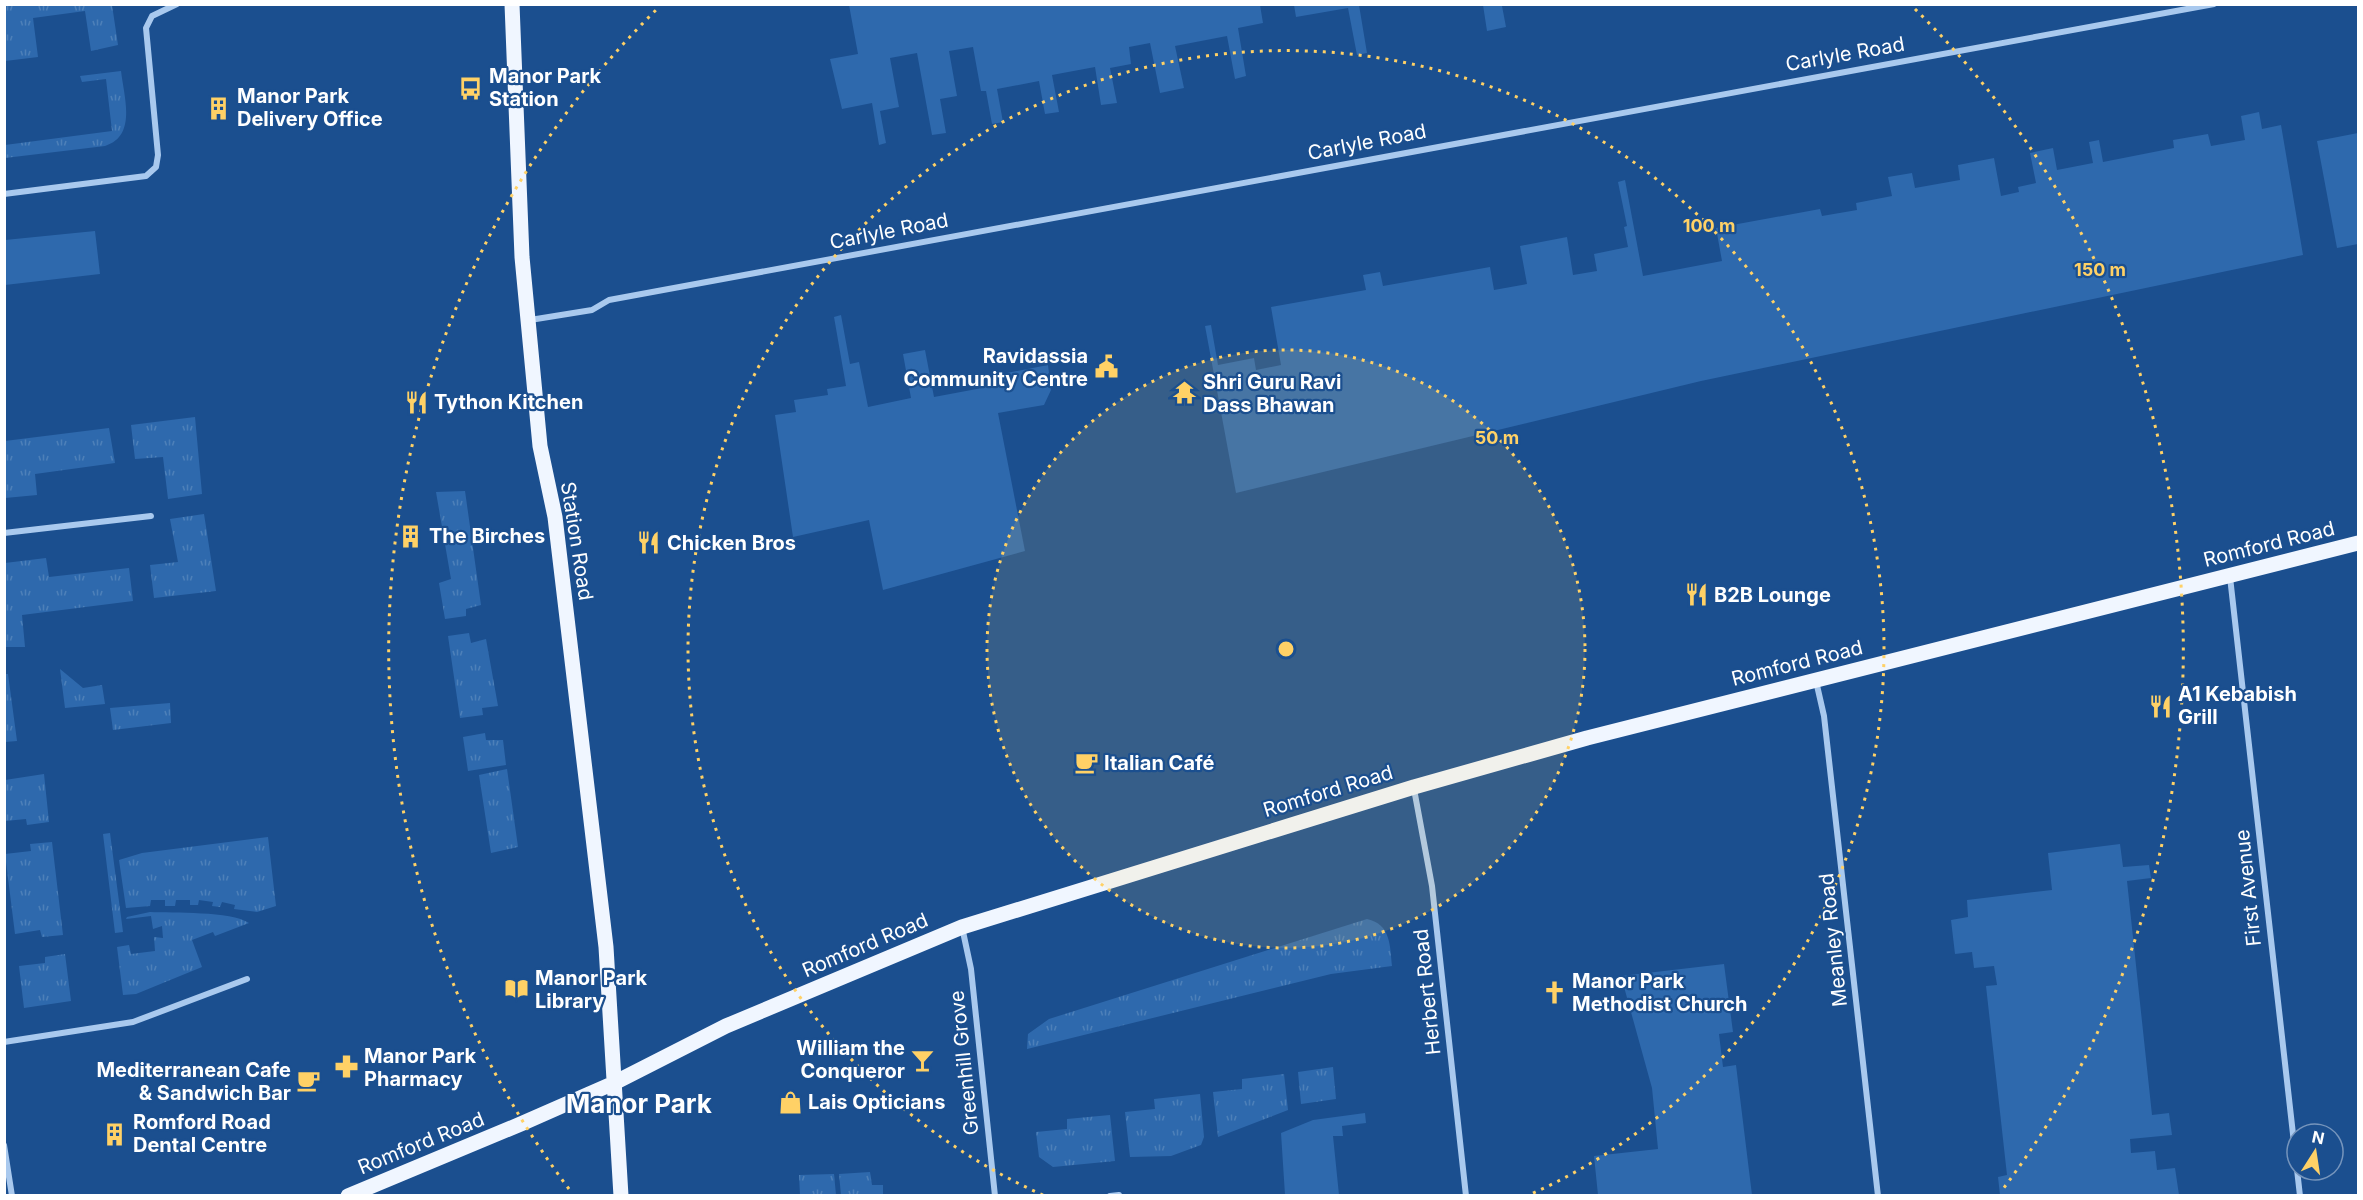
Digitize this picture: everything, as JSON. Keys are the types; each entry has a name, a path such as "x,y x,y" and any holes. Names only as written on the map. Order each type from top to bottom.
{"main road":[{"name":"Station Road","path":"512,4 522,257 540,446 555,517 593,827 611,1009 621,1196"},
{"name":"Romford Road","path":"348,1196 614,1083 726,1026 962,927 1414,787 1643,723 2358,543"}],"street":[{"path":"4,194 146,176 156,167 158,155 146,28 152,16 177,4"},
{"name":"Carlyle Road","path":"528,321 592,310 609,300 2214,4"},
{"path":"4,533 151,516"},
{"name":"First Avenue","path":"2230,576 2300,1196"},
{"name":"Meanley Road","path":"1816,681 1824,716 1878,1196"},
{"name":"Herbert Road","path":"1414,787 1432,886 1466,1196"},
{"name":"Greenhill Grove","path":"962,927 971,969 995,1196"},
{"path":"4,1042 133,1022 247,979"},
{"path":"4,1145 12,1196"},
{"path":"1110,1196 1119,1195"}],"green space":[{"path":"4,5 112,5 118,45 91,51 85,11 33,18 38,57 5,61"},
{"path":"849,5 1260,5 1263,23 1238,28 1246,76 1235,79 1227,36 1175,46 1184,88 1160,93 1150,43 1129,47 1131,64 1110,68 1117,103 1101,105 1095,67 1052,75 1059,112 1045,114 1039,81 997,89 1003,122 992,124 986,91 981,91 973,47 949,51 957,96 940,99 946,133 932,135 917,53 890,58 899,107 880,111 886,143 879,145 872,103 842,109 830,59 858,54"},
{"path":"1294,5 1359,5 1367,53 1357,55 1348,8 1296,17"},
{"path":"1483,5 1508,5 1502,6 1506,27 1487,31"},
{"path":"121,71 126,115 125,125 115,141 105,146 5,158 5,145 112,131 106,79 82,82 80,76"},
{"path":"2259,112 2262,129 2281,125 2303,255 1701,381 1236,493 1205,326 1211,325 1218,365 1254,358 1256,370 1281,365 1271,307 1366,290 1363,275 1380,272 1383,286 1490,267 1494,290 1527,284 1520,246 1567,237 1573,275 1597,271 1594,254 1628,247 1624,227 1627,226 1618,182 1625,180 1643,276 1722,261 1716,228 1820,209 1822,216 1857,210 1856,203 1892,196 1888,177 1912,173 1915,188 1960,180 1958,165 1994,158 2001,196 2019,192 2018,187 2036,183 2030,153 2053,148 2057,170 2093,163 2089,142 2099,140 2103,162 2174,148 2173,140 2208,134 2211,146 2245,140 2241,116"},
{"path":"2358,133 2358,244 2337,248 2317,141"},
{"path":"95,231 100,274 5,285 5,240"},
{"path":"841,315 850,364 859,362 868,407 911,398 903,354 925,350 934,397 982,388 981,378 1048,365 1051,390 1044,405 998,413 1025,551 883,590 869,520 793,537 775,415 796,412 794,400 828,395 827,389 846,386 834,317"},
{"path":"195,417 202,494 168,499 163,457 135,459 131,425"},
{"path":"109,428 115,463 35,474 37,495 5,498 5,441"},
{"path":"465,491 481,605 466,609 466,616 445,619 439,583 451,579 436,492"},
{"path":"204,514 216,591 154,598 150,565 178,562 170,519"},
{"path":"46,558 49,577 129,568 133,601 22,615 25,647 5,647 5,563"},
{"path":"469,633 471,643 486,639 498,706 482,708 483,715 460,718 448,636"},
{"path":"60,669 83,688 102,685 105,704 65,708"},
{"path":"4,674 8,674 17,741 5,742"},
{"path":"170,703 171,723 113,730 110,708"},
{"path":"485,733 486,740 503,740 506,765 468,771 463,737"},
{"path":"507,769 518,847 491,853 479,775"},
{"path":"44,774 49,822 27,825 26,819 5,821 5,780"},
{"path":"110,833 123,932 115,933 103,834"},
{"path":"268,837 276,906 257,912 234,909 235,905 222,902 220,907 212,906 213,902 199,900 198,905 190,905 190,900 176,900 175,906 165,906 165,900 151,900 150,906 126,908 119,860 142,853"},
{"path":"52,842 63,935 42,937 40,930 15,934 5,854 31,851 30,844"},
{"path":"2120,844 2123,867 2149,865 2151,878 2127,881 2152,1115 2169,1113 2172,1135 2130,1139 2131,1153 2155,1151 2157,1170 2175,1168 2179,1195 2000,1195 1998,1177 2007,1175 1986,986 1997,985 1994,966 1974,968 1972,952 1955,954 1951,920 1968,917 1967,900 2052,890 2048,853"},
{"path":"150,912 229,916 249,923 215,936 213,932 192,940 202,967 136,994 123,995 117,947 129,945 131,954 155,951 154,937 163,938 162,926 153,929 151,916 126,919"},
{"path":"1367,919 1381,926 1385,931 1390,944 1392,966 1331,974 1027,1049 1028,1034 1049,1019"},
{"path":"65,954 71,1001 24,1008 19,966 45,963 45,957"},
{"path":"1724,964 1733,1032 1719,1034 1723,1067 1736,1065 1752,1195 1598,1195 1594,1156 1658,1149 1652,1088 1621,976"},
{"path":"1333,1067 1336,1099 1301,1104 1298,1072"},
{"path":"1284,1074 1288,1110 1218,1137 1213,1092 1242,1089 1242,1079"},
{"path":"1200,1094 1204,1137 1201,1145 1171,1156 1130,1157 1125,1112 1155,1109 1154,1099"},
{"path":"1365,1113 1366,1123 1342,1126 1343,1136 1333,1136 1339,1195 1285,1195 1281,1133 1313,1120"},
{"path":"1110,1115 1115,1161 1053,1167 1039,1157 1036,1132 1067,1129 1067,1119"},
{"path":"870,1172 872,1185 883,1185 883,1195 841,1195 839,1174"},
{"path":"834,1174 836,1195 800,1195 799,1175"}],"place":[{"name":"Manor Park Station","path":"471,88"},
{"name":"Manor Park Delivery Office","path":"219,108"},
{"name":"Ravidassia Community Centre","path":"1106,367"},
{"name":"Shri Guru Ravi Dass Bhawan","path":"1185,393"},
{"name":"Tython Kitchen","path":"416,402"},
{"name":"The Birches","path":"411,536"},
{"name":"Chicken Bros","path":"649,543"},
{"name":"B2B Lounge","path":"1696,595"},
{"name":"A1 Kebabish Grill","path":"2160,706"},
{"name":"Italian Café","path":"1086,763"},
{"name":"Manor Park Library","path":"517,989"},
{"name":"Manor Park Methodist Church","path":"1554,992"},
{"name":"William the Conqueror","path":"923,1060"},
{"name":"Manor Park Pharmacy","path":"346,1067"},
{"name":"Mediterranean Cafe & Sandwich Bar","path":"309,1081"},
{"name":"Lais Opticians","path":"790,1102"},
{"name":"Romford Road Dental Centre","path":"115,1134"}],"district":[{"name":"Manor Park","path":"639,1104"}]}
